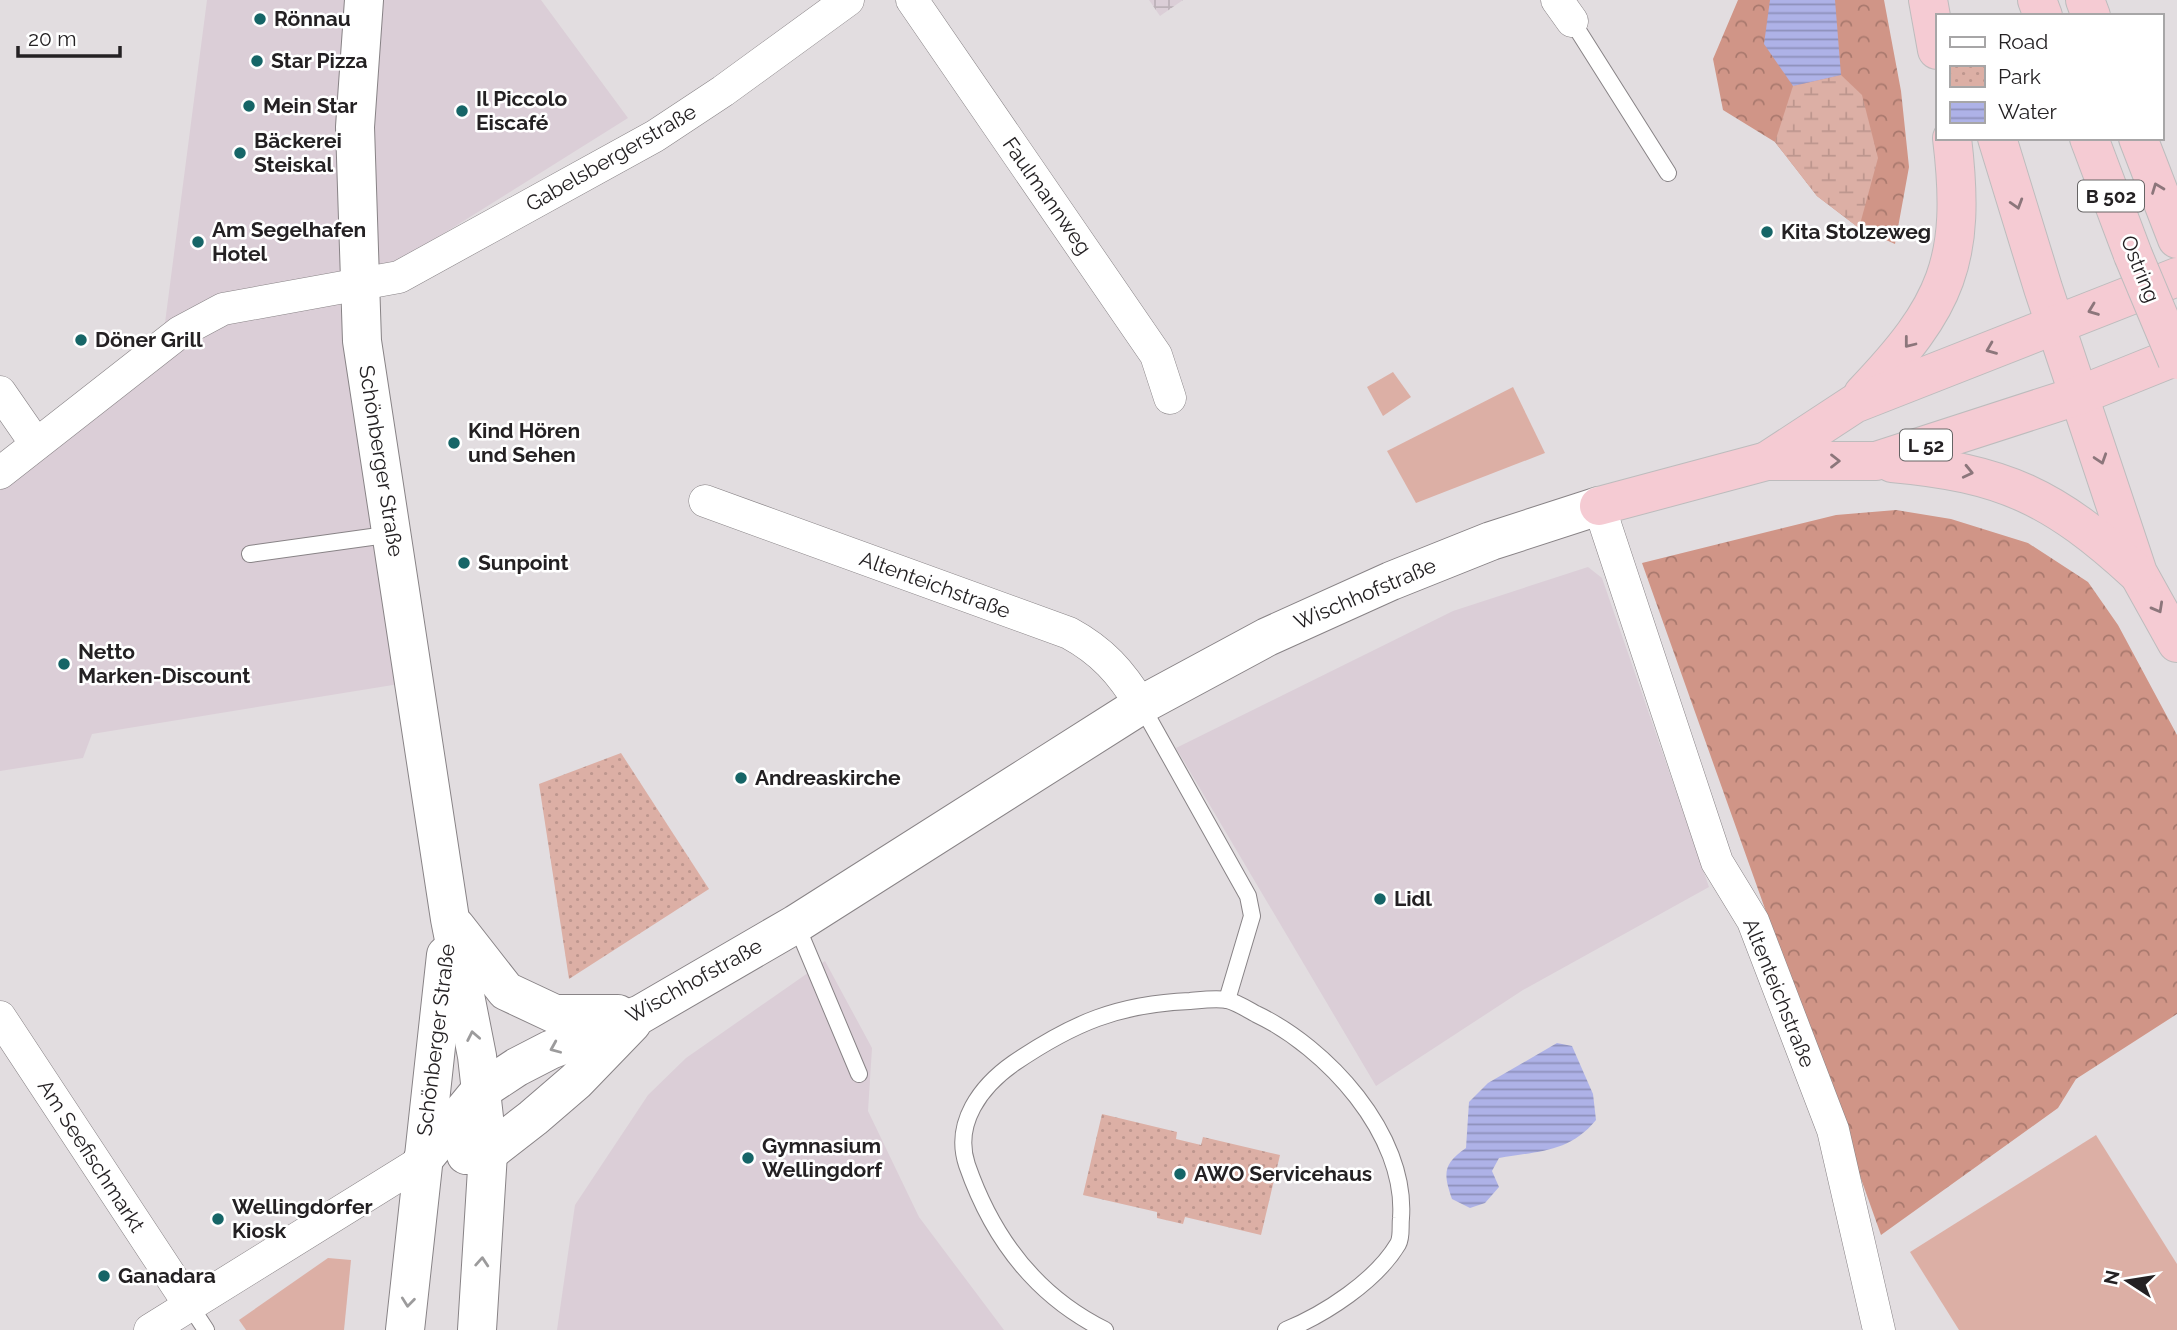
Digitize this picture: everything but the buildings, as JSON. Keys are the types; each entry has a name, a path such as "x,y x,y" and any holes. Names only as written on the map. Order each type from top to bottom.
{"highway":[{"path":"1927,0 1936,45"},
{"path":"1854,404 1916,336 1944,284 1954,246 1957,207 1952,140"},
{"path":"1998,140 2055,325 2138,573 2177,643"},
{"name":"Ostring","path":"2091,140 2133,255 2177,358"},
{"name":"B 502","path":"2139,140 2177,238"},
{"path":"1767,461 1854,404 2177,277"},
{"name":"L 52","path":"1599,506 1767,461 1876,461 2080,395 2177,358"},
{"path":"1876,461 1947,468 2016,488 2065,513 2138,573"}],"main road":[{"name":"Schönberger Straße","path":"364,0 355,127 362,341 450,919 477,1056 488,1153 477,1330"},
{"name":"Wischhofstraße","path":"422,1161 480,1091 550,1050 641,1014 796,924 1141,705 1267,637 1391,581 1491,541 1599,506"},
{"name":"Schönberger Straße","path":"450,919 506,991 555,1014 641,1014"},
{"name":"Schönberger Straße","path":"405,1330 450,919"},
{"name":"L 52","path":"488,1153 576,1082 641,1014"},
{"name":"Schönberger Straße","path":"422,1161 488,1153"}],"street":[{"name":"Gabelsbergerstraße","path":"359,286 399,277 654,136 723,91 848,0"},
{"name":"Faulmannweg","path":"912,0 1156,355 1170,398"},
{"path":"0,473 180,332 222,309 359,286"},
{"path":"0,392 36,444"},
{"name":"Altenteichstraße","path":"705,501 1069,633 1103,655 1122,674 1141,705"},
{"name":"Altenteichstraße","path":"1599,506 1717,862 1753,921 1833,1130 1880,1330"},
{"name":"Am Seefischmarkt","path":"0,1017 189,1304"},
{"name":"Wischhofstraße","path":"150,1330 422,1161"}],"lane":[{"path":"1565,10 1668,173"},
{"path":"250,554 393,534"},
{"path":"1141,705 1248,896 1252,916 1227,1000"},
{"path":"796,924 859,1074"},
{"path":"1105,1330 1055,1300 1025,1271 998,1232 977,1194 968,1168 963,1131 975,1102 995,1077 1080,1024 1145,1003 1227,1000 1271,1021 1292,1035 1312,1049 1344,1079 1371,1119 1391,1160 1402,1198 1399,1242 1373,1273 1339,1299 1286,1330"},
{"name":"Am Seefischmarkt","path":"189,1304 206,1330"}],"shaded area":[{"path":"207,0 541,0 628,118 339,299 399,684 92,734 83,758 0,771 0,490 159,369"},
{"path":"1149,0 1183,0 1160,16"},
{"path":"1588,567 1602,578 1709,887 1523,990 1376,1086 1176,748 1453,611"},
{"name":"Gymnasium Wellingdorf","path":"825,961 872,1048 868,1111 919,1217 1004,1330 557,1330 575,1205 648,1095 686,1058"}],"green space":[{"path":"1738,0 1884,0 1901,91 1909,167 1895,244 1859,228 1817,196 1775,142 1723,110 1713,59"},
{"path":"1841,75 1862,95 1878,158 1859,228 1817,196 1775,142 1793,86"},
{"path":"1393,372 1411,397 1383,416 1367,387"},
{"path":"1513,387 1545,453 1416,503 1387,451"},
{"path":"1896,510 1951,519 2028,543 2088,582 2118,625 2177,735 2177,1014 2076,1079 2058,1108 1881,1235 1642,563 1836,515"},
{"path":"621,753 709,889 569,979 539,784"},
{"path":"1102,1114 1177,1132 1176,1139 1201,1145 1203,1137 1280,1155 1261,1235 1185,1217 1183,1224 1157,1218 1157,1212 1083,1195"},
{"path":"2096,1135 2177,1264 2177,1330 1959,1330 1910,1252"},
{"path":"328,1258 351,1260 344,1330 246,1330 239,1320"}],"water":[{"path":"1770,0 1835,0 1841,75 1793,86 1764,44"},
{"path":"1557,1043 1572,1046 1593,1094 1596,1120 1586,1131 1564,1145 1540,1152 1499,1158 1492,1171 1499,1187 1485,1203 1470,1208 1452,1199 1447,1170 1453,1159 1466,1148 1469,1102 1488,1083"}],"place":[{"name":"Rönnau","path":"260,19"},
{"name":"Star Pizza","path":"257,61"},
{"name":"Mein Star","path":"249,106"},
{"name":"Il Piccolo Eiscafé","path":"462,111"},
{"name":"Bäckerei Steiskal","path":"240,153"},
{"name":"Kita Stolzeweg","path":"1767,232"},
{"name":"Am Segelhafen Hotel","path":"198,242"},
{"name":"Döner Grill","path":"81,340"},
{"name":"Kind Hören und Sehen","path":"454,443"},
{"name":"Sunpoint","path":"464,563"},
{"name":"Netto Marken-Discount","path":"64,664"},
{"name":"Andreaskirche","path":"741,778"},
{"name":"Lidl","path":"1380,899"},
{"name":"Gymnasium Wellingdorf","path":"748,1158"},
{"name":"AWO Servicehaus","path":"1180,1174"},
{"name":"Wellingdorfer Kiosk","path":"218,1219"},
{"name":"Ganadara","path":"104,1276"}]}
